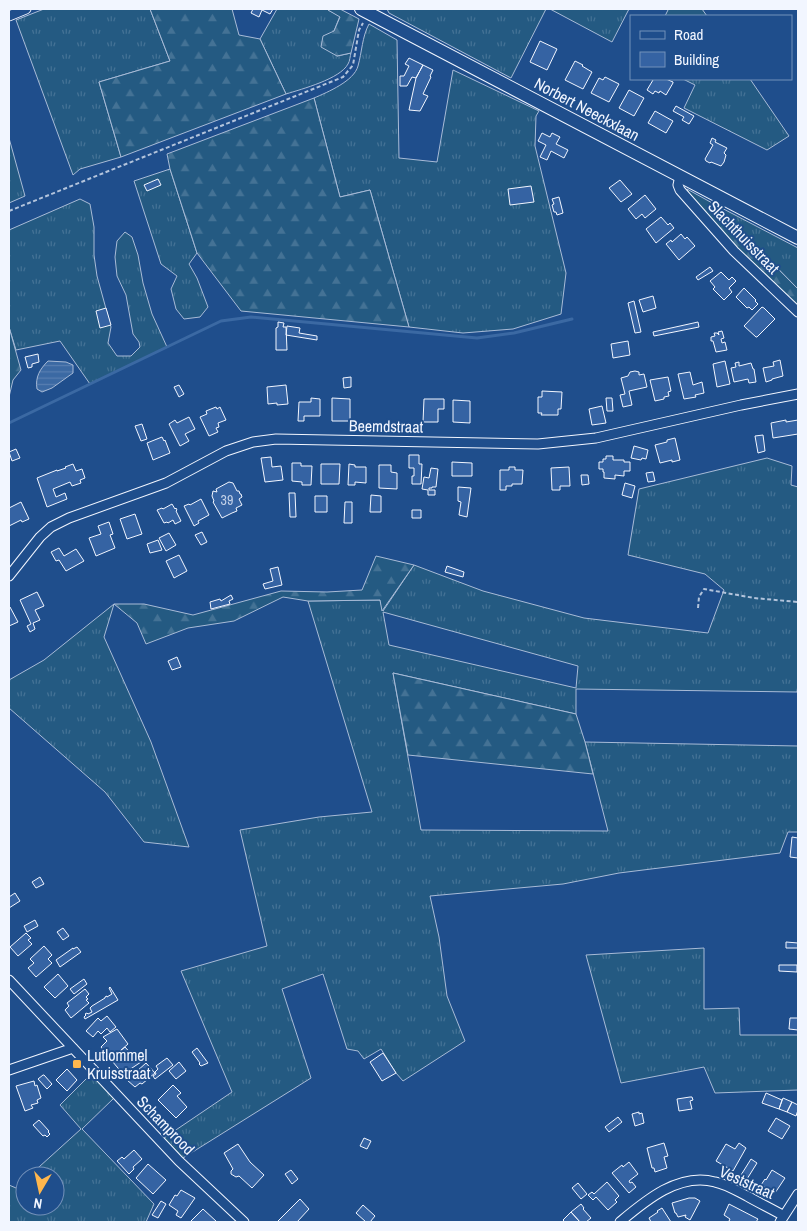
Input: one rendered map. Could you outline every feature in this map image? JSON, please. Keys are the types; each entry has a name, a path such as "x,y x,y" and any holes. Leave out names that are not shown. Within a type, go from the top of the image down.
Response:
{"main road":[{"name":"Norbert Neeckxlaan","path":"367,10 798,238"}],"street":[{"path":"9,16 26,9"},
{"name":"Slachthuisstraat","path":"680,176 678,185 686,197 734,251 798,312"},
{"name":"Beemdstraat","path":"9,576 51,526 166,483 226,451 253,442 276,439 538,444 596,438 798,394"},
{"name":"Schamprood","path":"9,980 179,1160 244,1222"},
{"path":"9,1070 73,1048"},
{"name":"Veststraat","path":"620,1222 641,1204 657,1194 679,1184 703,1180 730,1187 782,1219"},
{"path":"782,1219 798,1194"}],"path":[{"path":"9,211 343,77 353,66 359,30 367,10"},
{"path":"698,608 699,597 704,589 754,598 798,602"}],"green space":[{"path":"44,9 150,9 170,61 99,82 121,157 80,169 73,175 16,20"},
{"path":"150,9 232,9 239,35 260,39 286,94 121,157 99,82 170,61"},
{"path":"277,9 328,9 340,16 334,31 337,56 351,53 349,63 344,69 329,79 286,94 260,39"},
{"path":"328,9 340,9 359,19 351,53 337,56 321,47 323,36 334,31 340,17"},
{"path":"387,9 546,9 511,78 389,13"},
{"path":"550,9 629,9 612,42"},
{"path":"702,9 706,15 666,15 668,10"},
{"path":"369,24 397,40 399,158 437,162 453,70 539,111 536,116 535,146 566,273 561,314 513,329 463,333 409,327 370,190 340,197 314,98 340,85 356,71"},
{"path":"685,80 751,80 789,136 767,150 684,108 695,85"},
{"path":"314,98 340,197 370,190 409,327 241,311 197,253 167,154"},
{"path":"9,138 25,196 9,203"},
{"path":"170,169 197,253 189,264 197,278 208,307 200,317 184,319 176,309 171,289 177,276 161,264 134,181"},
{"path":"687,189 714,204 798,289 798,308 760,272 690,197"},
{"path":"80,199 90,204 94,227 94,255 97,276 111,327 108,343 117,356 131,356 140,347 133,334 126,295 117,276 115,257 117,241 125,232 132,237 152,314 167,347 90,384 60,341 16,350 9,327 9,230"},
{"path":"714,204 798,248 798,289"},
{"path":"9,327 21,370 13,380 9,397"},
{"path":"767,458 792,466 791,485 798,487 797,692 576,689 576,714 393,673 421,830 608,831 585,742 798,746 798,832 788,832 780,853 619,873 563,884 430,896 439,937 447,996 465,1041 403,1081 381,1049 364,1059 358,1051 347,1049 323,974 282,989 311,1078 183,1158 164,1138 232,1092 181,971 267,946 240,830 319,817 372,812 308,601 380,600 383,611 414,565 483,591 584,618 708,633 724,590 705,574 628,555 639,489","holes":["383,612 578,666 576,688 389,645"]},
{"path":"376,556 414,565 382,611 380,600 308,601 283,597 234,621 188,628 146,644 137,623 114,604 144,604 193,615 281,591 327,592 362,590"},
{"path":"114,604 104,637 151,742 189,847 144,842 105,792 9,708 9,680 44,660"},
{"path":"393,673 576,714 593,774 408,755"},
{"path":"704,948 704,1009 739,1008 740,1035 798,1035 798,1090 715,1093 704,1067 621,1083 586,955"},
{"path":"92,1073 114,1098 82,1129 154,1204 146,1222 9,1222 9,1185 15,1188 15,1216 65,1216 65,1166 40,1166 81,1129 60,1105"}],"shaded area":[{"path":"48,361 66,362 73,365 73,373 52,388 42,392 37,389 37,377"}],"building":[{"path":"253,9 273,9 270,14 262,10 259,17 251,13"},
{"path":"540,41 557,49 547,70 530,62"},
{"path":"409,58 423,65 416,78 412,77 407,86 400,86 400,76 404,76 409,66 405,64"},
{"path":"575,61 592,72 583,89 565,80"},
{"path":"423,65 433,70 423,94 428,96 420,111 409,110 416,78"},
{"path":"605,77 619,84 609,102 591,93 599,78 603,80"},
{"path":"653,80 668,80 673,82 666,95 660,91 659,93 655,91 653,94 647,90"},
{"path":"629,90 644,98 634,116 619,108"},
{"path":"676,106 694,116 689,124 682,120 684,117 673,111"},
{"path":"655,111 673,121 666,133 648,123"},
{"path":"542,133 550,137 552,133 560,137 556,144 568,150 564,158 551,151 547,160 540,157 546,145 538,141"},
{"path":"712,138 716,140 715,142 727,148 724,153 726,155 724,162 721,166 710,163 705,159 713,145 710,143"},
{"path":"158,179 161,185 147,191 144,185"},
{"path":"620,180 632,194 621,202 609,188"},
{"path":"531,186 534,202 510,205 508,189"},
{"path":"645,195 656,209 645,218 642,214 636,219 628,209"},
{"path":"559,197 563,213 557,215 554,212 552,199"},
{"path":"661,217 668,225 670,223 674,228 656,243 646,229"},
{"path":"681,234 685,239 687,237 695,246 679,260 666,244 671,240 672,242"},
{"path":"710,267 713,271 698,280 696,277"},
{"path":"721,272 729,280 732,277 736,281 729,288 732,292 724,300 713,289 715,287 710,281"},
{"path":"744,288 758,304 752,310 749,307 747,308 736,297"},
{"path":"653,296 656,308 643,312 639,300"},
{"path":"634,301 641,332 635,333 628,303"},
{"path":"762,307 775,319 756,337 744,326"},
{"path":"106,308 111,325 100,328 96,311"},
{"path":"278,322 284,323 283,327 286,327 287,350 276,350 276,328 278,327"},
{"path":"698,322 699,327 654,336 653,332"},
{"path":"287,326 300,328 299,333 317,336 317,340 286,335"},
{"path":"722,331 724,338 721,339 722,343 725,342 727,350 716,352 711,337 715,336 714,333 719,335 718,332"},
{"path":"628,341 630,355 613,358 611,344"},
{"path":"38,354 39,362 32,364 32,367 28,368 25,357"},
{"path":"780,360 783,376 766,382 763,368 774,366 773,362"},
{"path":"725,361 730,384 717,387 713,364"},
{"path":"739,362 739,366 751,363 756,382 749,383 748,379 734,382 731,368 736,367 735,363"},
{"path":"635,371 639,372 639,375 644,374 647,387 629,391 632,405 623,407 620,395 625,394 621,378"},
{"path":"690,372 693,385 702,382 704,393 695,395 696,397 684,399 678,374"},
{"path":"351,377 351,387 344,388 343,378"},
{"path":"668,377 671,391 668,392 669,396 655,401 650,380"},
{"path":"179,385 184,394 179,397 174,387"},
{"path":"286,385 288,404 268,404 267,387"},
{"path":"542,391 562,392 561,409 558,409 558,415 541,415 542,413 538,413 538,397 542,397"},
{"path":"311,398 320,399 320,416 304,416 304,421 298,421 299,402 311,402"},
{"path":"332,398 350,399 350,421 332,421"},
{"path":"606,398 612,398 613,411 607,411"},
{"path":"424,399 444,399 444,409 438,409 438,422 423,422"},
{"path":"453,400 470,401 470,423 453,422"},
{"path":"602,406 606,423 592,425 589,409"},
{"path":"216,407 217,409 220,407 226,420 218,423 219,427 216,428 218,432 209,436 200,417 207,414 206,411"},
{"path":"189,417 195,429 185,434 189,441 180,446 169,424 175,420 177,423"},
{"path":"786,420 786,422 798,420 798,434 773,438 771,423"},
{"path":"142,424 147,439 141,441 135,426"},
{"path":"763,435 765,451 758,453 755,436"},
{"path":"162,437 170,453 153,460 147,443"},
{"path":"675,438 680,460 660,463 655,445"},
{"path":"634,446 648,450 646,459 631,458"},
{"path":"16,449 20,458 12,461 9,452"},
{"path":"409,455 419,455 419,464 422,464 421,484 412,484 414,468 409,468"},
{"path":"606,456 613,456 613,460 630,462 630,471 624,471 624,476 615,475 615,479 604,478 603,469 599,469 599,462 603,462"},
{"path":"271,457 272,467 281,466 283,480 265,482 261,458"},
{"path":"452,462 472,463 472,476 452,476"},
{"path":"292,463 301,463 301,466 312,466 311,485 302,485 302,482 292,481"},
{"path":"73,464 76,471 82,469 85,478 80,480 81,483 72,486 70,482 53,489 56,497 65,493 67,499 47,507 37,478"},
{"path":"321,464 340,464 339,484 321,484"},
{"path":"349,464 355,465 355,467 366,467 366,483 355,482 355,485 348,485"},
{"path":"379,465 391,465 391,472 397,473 397,489 379,488"},
{"path":"509,467 515,467 515,470 523,470 522,484 512,484 512,486 506,486 506,490 500,490 500,470 509,470"},
{"path":"569,467 570,486 560,486 560,490 552,490 551,468"},
{"path":"431,468 438,469 436,487 429,488 429,490 435,490 435,495 428,495 428,490 422,489 424,477 429,478"},
{"path":"653,472 655,481 648,482 646,473"},
{"path":"581,475 588,475 589,484 582,485"},
{"path":"229,482 233,483 241,494 242,497 239,499 242,505 236,508 237,511 222,518 213,502 212,496 213,491 217,492 216,489"},
{"path":"625,483 635,486 632,498 622,495"},
{"path":"458,487 471,488 467,517 459,515 461,502 458,501"},
{"path":"289,493 295,493 296,517 290,517"},
{"path":"371,495 381,496 381,512 370,512"},
{"path":"315,496 327,496 327,512 315,512"},
{"path":"201,499 209,515 198,521 199,523 194,526 184,506"},
{"path":"21,502 29,519 22,522 21,520 9,526 9,508"},
{"path":"345,502 352,502 352,523 344,523"},
{"path":"172,504 176,508 181,521 175,524 173,520 164,523 157,510"},
{"path":"412,510 421,510 421,518 412,518"},
{"path":"135,514 142,534 127,539 120,519"},
{"path":"109,522 113,534 110,535 115,548 96,556 89,538 101,534 98,526"},
{"path":"202,532 207,542 201,545 195,535"},
{"path":"169,533 176,545 166,551 159,538"},
{"path":"158,540 162,550 150,553 147,544"},
{"path":"59,548 64,556 76,549 84,561 66,571 59,560 56,561 51,552"},
{"path":"179,555 187,571 174,578 166,561"},
{"path":"447,566 464,572 463,577 445,572"},
{"path":"278,567 282,585 265,589 263,584 273,581 270,569"},
{"path":"37,592 44,606 35,610 40,620 33,623 35,629 30,632 27,626 31,624 20,600"},
{"path":"231,595 233,599 229,601 230,604 211,609 210,602 220,599 221,601"},
{"path":"9,608 18,622 9,626"},
{"path":"177,657 181,667 172,670 168,661"},
{"path":"792,837 798,838 798,858 790,857"},
{"path":"40,877 44,884 36,888 32,882"},
{"path":"15,893 20,901 9,908 9,897"},
{"path":"35,920 38,926 27,932 24,926"},
{"path":"63,928 69,936 63,940 57,932"},
{"path":"26,933 31,938 28,940 32,944 18,956 10,947"},
{"path":"786,942 798,943 798,948 786,948"},
{"path":"44,946 52,955 48,959 52,963 36,977 28,968 34,963 30,959"},
{"path":"77,947 81,952 60,967 56,960"},
{"path":"779,965 797,965 797,972 779,971"},
{"path":"58,974 68,986 55,998 44,987"},
{"path":"84,979 87,984 74,994 70,989"},
{"path":"110,987 118,1000 85,1019 85,1014 92,1012 90,1008 92,1006 112,994"},
{"path":"85,989 89,994 86,1000 89,1003 71,1018 65,1010 69,1006 67,1003"},
{"path":"107,1016 116,1027 110,1032 107,1028 101,1034 98,1031 93,1037 86,1031 98,1018 101,1021"},
{"path":"790,1018 798,1018 798,1030 789,1029"},
{"path":"117,1029 128,1044 113,1057 111,1054 108,1056 101,1047 107,1041 103,1037"},
{"path":"125,1047 134,1057 139,1053 144,1060 123,1074 112,1061 115,1059 113,1057"},
{"path":"197,1048 208,1063 201,1066 199,1064 192,1052"},
{"path":"383,1053 396,1073 382,1081 370,1062"},
{"path":"167,1058 173,1065 155,1079 153,1076 158,1069 156,1066"},
{"path":"179,1062 186,1071 176,1079 169,1071"},
{"path":"146,1063 155,1073 142,1084 140,1083 135,1087 127,1080"},
{"path":"67,1069 77,1080 67,1091 56,1080"},
{"path":"43,1075 52,1084 47,1089 38,1079"},
{"path":"34,1081 41,1098 37,1100 38,1103 31,1105 33,1108 25,1111 16,1086"},
{"path":"173,1085 181,1093 177,1096 187,1107 176,1118 158,1100"},
{"path":"766,1093 782,1100 779,1109 762,1103"},
{"path":"692,1097 693,1100 690,1101 692,1109 679,1111 677,1099"},
{"path":"783,1098 792,1102 787,1112 779,1109"},
{"path":"792,1102 798,1105 796,1116 787,1112"},
{"path":"639,1112 639,1114 642,1113 644,1123 635,1126 632,1114"},
{"path":"618,1117 622,1122 609,1132 605,1127"},
{"path":"776,1118 790,1126 782,1139 768,1131"},
{"path":"39,1120 49,1131 50,1134 47,1137 43,1136 33,1125"},
{"path":"364,1138 371,1141 367,1149 360,1146"},
{"path":"664,1143 668,1156 664,1157 667,1168 655,1172 654,1168 652,1168 647,1148"},
{"path":"739,1143 746,1148 733,1171 716,1161 726,1144 735,1149"},
{"path":"238,1144 250,1162 264,1175 252,1188 239,1176 236,1177 231,1174 233,1169 224,1153"},
{"path":"134,1150 142,1159 133,1167 134,1169 129,1174 117,1161 122,1157 124,1159"},
{"path":"751,1159 757,1163 747,1179 741,1175"},
{"path":"629,1162 638,1174 629,1181 636,1187 629,1193 612,1173"},
{"path":"148,1164 166,1180 153,1194 136,1178"},
{"path":"291,1170 298,1179 292,1184 285,1174"},
{"path":"772,1170 785,1178 775,1193 761,1185"},
{"path":"607,1182 619,1196 615,1200 617,1202 608,1210 596,1197 593,1200 588,1195 592,1192 594,1194"},
{"path":"578,1183 587,1194 581,1199 572,1188"},
{"path":"181,1190 195,1198 181,1218 176,1215 178,1211 169,1205 175,1195 177,1196"},
{"path":"695,1198 700,1201 690,1220 685,1217 686,1215 678,1217 672,1203"},
{"path":"300,1199 309,1209 297,1222 279,1222 278,1221"},
{"path":"161,1201 166,1204 158,1218 152,1215"},
{"path":"581,1204 591,1218 586,1222 580,1222 571,1212"},
{"path":"729,1204 758,1219 756,1222 729,1221 730,1219 724,1215"},
{"path":"363,1205 375,1216 370,1222 366,1222 356,1213"},
{"path":"662,1208 671,1222 651,1222 649,1218"},
{"path":"203,1209 217,1222 190,1222"},
{"path":"571,1212 580,1222 565,1222 563,1220"}],"waterway":[{"path":"9,423 221,321 251,317 477,338 514,333 572,319"}],"place":[{"name":"Lutlommel Kruisstraat","path":"77,1064"}]}
